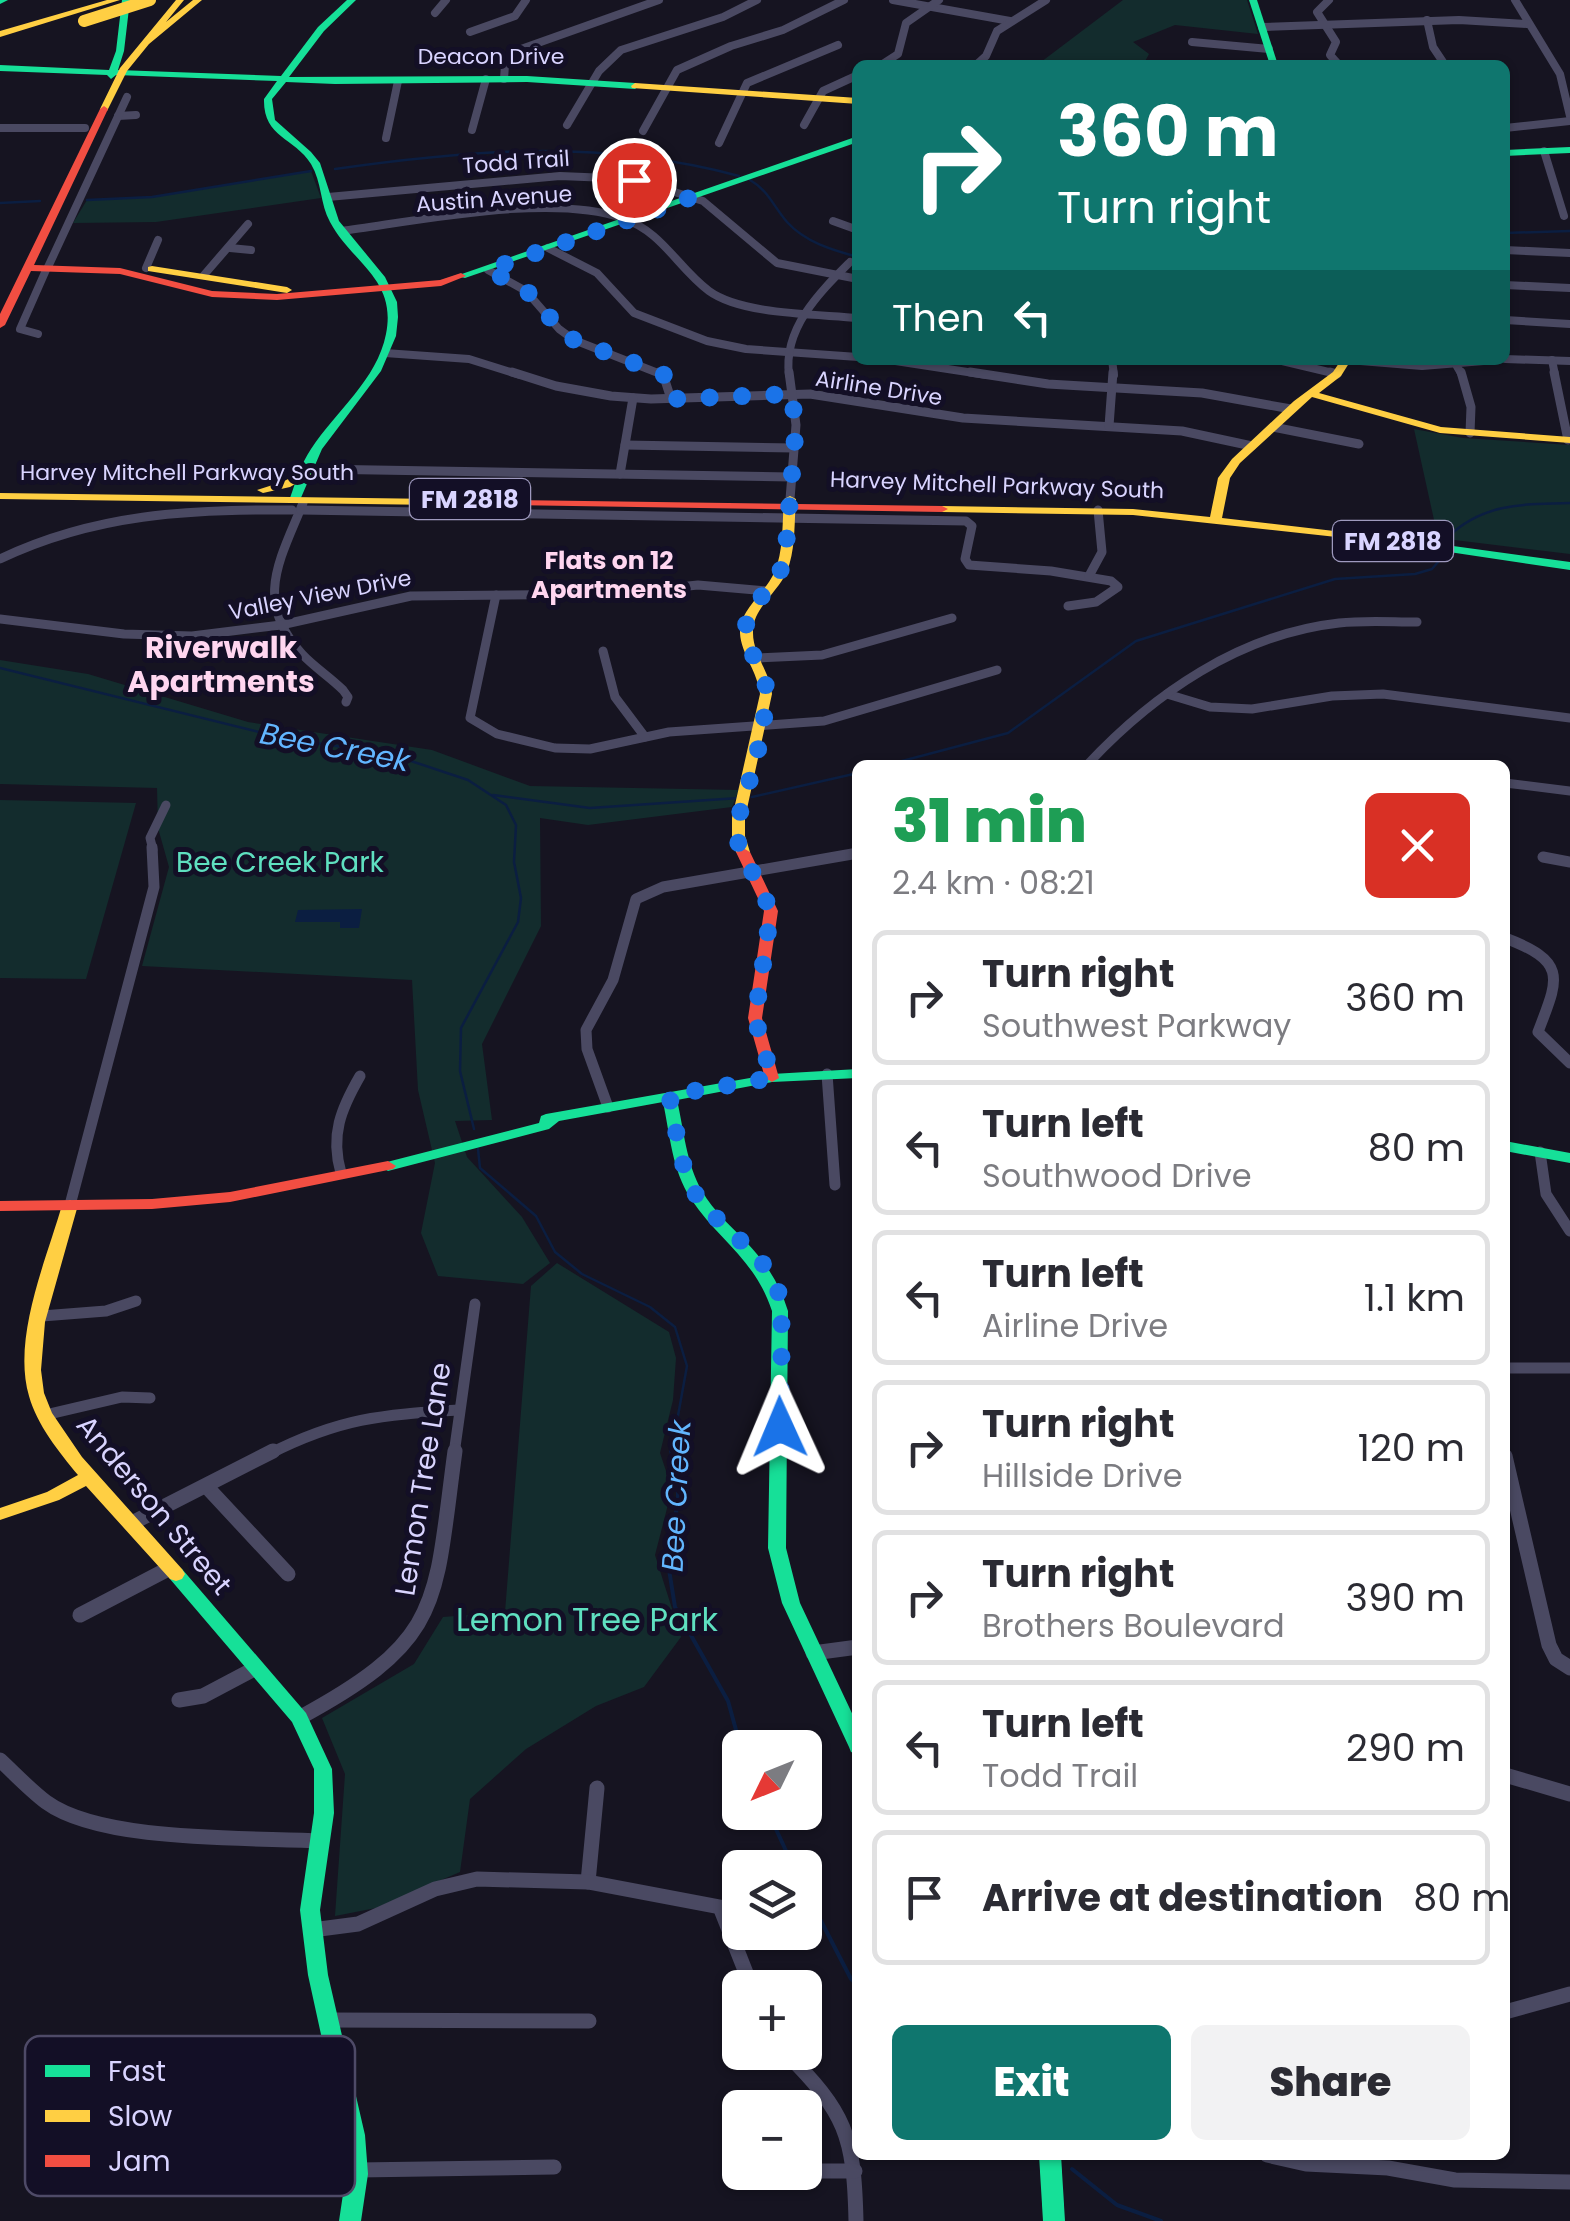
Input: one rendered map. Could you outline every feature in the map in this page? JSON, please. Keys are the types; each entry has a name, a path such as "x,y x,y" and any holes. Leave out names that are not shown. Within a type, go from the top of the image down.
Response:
{"main road":[{"path":"0,325 34,268 108,107 119,70 126,0"},
{"path":"0,37 99,9 150,0"},
{"path":"148,41 180,0"},
{"path":"119,70 198,0"},
{"path":"302,494 323,441 372,379 385,352 393,313 388,289 376,267 341,231 320,170 309,155 268,120 268,99 330,18 352,0"},
{"path":"1253,0 1272,57"},
{"name":"Deacon Drive","path":"0,68 398,82 495,79 852,100"},
{"path":"82,161 85,128 108,107"},
{"path":"0,302 34,268 146,268 212,294 253,290 326,295 440,283 488,270 852,141"},
{"path":"1510,153 1570,150"},
{"path":"34,268 204,275 253,290"},
{"path":"1216,515 1224,478 1252,446 1343,365"},
{"path":"1312,394 1407,423 1470,434 1569,440"},
{"name":"Harvey Mitchell Parkway South","path":"1,494 302,494 328,488 1216,515"},
{"name":"Harvey Mitchell Parkway South","path":"1,494 1113,505 1216,515 1570,563"},
{"path":"772,1078 755,1018 771,911 736,838 763,724 766,690 757,658 747,642 747,622 785,559 789,500"},
{"path":"0,1206 188,1202 341,1173 387,1157 539,1118 552,1119 772,1078 852,1073"},
{"path":"669,1095 689,1180 698,1197 768,1271 776,1286 780,1310 777,1548 791,1603 852,1734"},
{"path":"1510,1147 1570,1158"},
{"name":"Anderson Street","path":"70,1205 42,1316 34,1376 36,1395 45,1415 91,1476 313,1739 327,1787 312,1889 312,1930 333,2036"},
{"path":"0,1514 53,1496 91,1476"},
{"name":"Anderson Street","path":"355,2154 355,2189"},
{"path":"1050,2160 1054,2221"},
{"name":"Anderson Street","path":"350,2221 354,2196"}],"street":[{"path":"435,13 446,0"},
{"path":"470,32 514,16 526,0"},
{"path":"472,130 495,79 521,48 659,0"},
{"path":"566,124 592,83 621,50 722,17 757,0"},
{"path":"643,130 682,66 783,30 844,0"},
{"path":"893,0 1010,21"},
{"path":"889,60 898,54 904,26 939,0"},
{"path":"982,60 992,38 1010,21 1046,0"},
{"path":"1329,0 1317,12 1336,42 1330,55 1334,60"},
{"path":"1510,127 1569,120 1560,74 1515,0"},
{"path":"1262,27 1427,20 1527,24"},
{"path":"1427,20 1433,47 1442,60"},
{"path":"1192,42 1272,57"},
{"path":"719,143 741,92 754,79 838,45"},
{"path":"804,124 828,88 852,77"},
{"path":"386,138 386,121 396,100 398,82"},
{"path":"108,107 127,97"},
{"path":"108,107 136,115"},
{"path":"0,128 85,128"},
{"path":"1544,152 1564,216"},
{"path":"38,334 20,330 34,268 82,161"},
{"name":"Todd Trail","path":"328,197 593,175 644,182 715,208 770,260 852,278"},
{"name":"Austin Avenue","path":"341,231 489,213 591,210 628,219 650,230 710,292 750,305 852,317"},
{"path":"833,221 852,228"},
{"path":"204,275 248,224"},
{"path":"146,268 158,240"},
{"path":"230,248 251,250"},
{"path":"548,248 597,273 627,308 643,318 724,346 852,357"},
{"path":"1510,250 1570,253"},
{"path":"789,500 796,425 788,364 809,301 850,262"},
{"path":"488,270 526,290 574,340 663,374 668,379 671,399"},
{"path":"1510,285 1570,288"},
{"path":"1510,320 1570,324"},
{"name":"Airline Drive","path":"385,352 469,359 569,389 633,398 822,395 963,418 1200,433 1252,446"},
{"path":"1510,359 1570,361"},
{"path":"1552,360 1569,440"},
{"path":"922,365 1048,384 1202,393 1290,410"},
{"path":"1109,426 1112,365"},
{"path":"1366,365 1410,365"},
{"path":"1457,365 1464,374 1470,434"},
{"path":"620,474 633,398"},
{"path":"1273,427 1359,444"},
{"path":"625,445 794,448"},
{"path":"0,559 72,530 140,514 205,509 302,494 620,474 970,522 965,559 969,565 1088,576 1111,581 1117,590 1085,606 1068,606"},
{"path":"302,494 272,586 281,625 302,654 339,684 348,697 346,702"},
{"path":"1088,576 1102,552 1098,510"},
{"name":"Valley View Drive","path":"0,619 161,636 281,625 391,598 611,594 698,585 768,590"},
{"path":"496,595 478,687 468,712 474,722 496,734 572,750 608,747 645,737 824,721 998,670"},
{"path":"757,658 822,655 952,618"},
{"path":"1094,760 1193,674 1232,655 1325,624 1371,627 1416,622"},
{"path":"603,651 615,696 645,737"},
{"path":"1167,694 1210,707 1252,710 1332,696 1382,694 1464,708 1570,718"},
{"path":"1510,784 1570,791"},
{"name":"Anderson Street","path":"70,1205 154,887 155,858 150,838 166,804"},
{"path":"608,1107 586,1036 613,980 632,904 663,887 852,854"},
{"path":"1543,857 1570,862"},
{"path":"1510,940 1531,948 1552,969 1555,991 1538,1032 1570,1063"},
{"path":"826,1074 834,1185"},
{"path":"341,1173 332,1147 333,1134 360,1076"},
{"path":"1540,1152 1538,1178 1570,1231"},
{"path":"42,1316 106,1312 136,1301"},
{"name":"Lemon Tree Lane","path":"298,1718 366,1682 390,1664 428,1612 436,1588 475,1304"},
{"path":"1510,1368 1570,1368"},
{"path":"45,1415 122,1396 150,1398"},
{"path":"132,1523 293,1440 333,1424 392,1412 459,1410"},
{"path":"1510,1477 1549,1645 1556,1659 1570,1668"},
{"path":"206,1486 288,1574"},
{"path":"80,1615 170,1568"},
{"path":"813,1652 852,1648"},
{"path":"179,1700 203,1696 256,1668"},
{"path":"0,1760 47,1803 78,1820 133,1830 321,1841"},
{"path":"1510,1776 1570,1794"},
{"path":"588,1882 597,1788"},
{"path":"312,1930 358,1924 435,1888 460,1882 588,1882 720,1907 745,1970"},
{"path":"1510,2011 1570,1994"},
{"path":"330,2020 590,2021"},
{"path":"803,2070 844,2119 852,2157"},
{"path":"853,2160 856,2221"},
{"path":"1289,2160 1388,2168 1455,2180 1570,2182"},
{"path":"358,2170 554,2167"},
{"path":"822,2171 855,2171"}],"green space":[{"path":"1123,0 1247,0 1258,34 1175,25 1133,42 1149,54 1146,60 1044,60"},
{"path":"311,171 321,198 156,222 73,223 87,200 152,197"},
{"path":"1414,429 1463,438 1570,445 1570,554 1438,538"},
{"name":"Bee Creek Park","path":"0,660 88,674 248,722 432,750 530,786 739,790 732,807 588,825 540,818 541,926 482,1044 492,1120 455,1121 467,1157 522,1217 550,1263 523,1284 438,1276 421,1233 435,1163 418,1090 412,980 142,966 169,867 158,828 157,788 0,784"},
{"path":"0,800 136,803 86,979 0,978"},
{"name":"Lemon Tree Park","path":"557,1263 669,1332 676,1358 673,1400 660,1453 672,1489 655,1555 681,1637 644,1687 596,1706 526,1749 470,1799 460,1872 376,1908 335,1916 345,1774 322,1718 414,1664 443,1617 505,1612 531,1286"}],"water":[{"path":"362,909 359,928 340,928 340,922 295,922 298,910"}],"waterway":[{"path":"335,169 438,156 537,151 637,156 739,176"},
{"path":"87,200 152,197 311,171"},
{"path":"750,180 802,235 852,255"},
{"path":"0,203 40,201"},
{"path":"1510,233 1570,231"},
{"path":"1448,537 1475,517 1490,512 1520,505 1570,503"},
{"path":"906,760 1008,733 1136,641 1335,579 1415,574 1432,569 1444,555"},
{"name":"Bee Creek","path":"0,668 283,738 390,754 468,780 506,805 516,825 514,862 521,898 518,922 461,1028 460,1071 474,1129"},
{"path":"752,797 852,774"},
{"path":"493,795 590,808 739,798"},
{"name":"Bee Creek","path":"478,1149 480,1168 536,1216 555,1252 582,1274 650,1307 675,1327 687,1366 671,1452"},
{"name":"Bee Creek","path":"671,1452 678,1473 678,1502 667,1557 675,1607 728,1701 736,1730"},
{"name":"Bee Creek","path":"776,1830 786,1850"},
{"name":"Bee Creek","path":"822,1923 852,1980"},
{"name":"Bee Creek","path":"1072,2169 1117,2205 1161,2221"}],"traffic: fast":[{"path":"0,2 4,0"},
{"path":"111,76 120,51 126,0"},
{"path":"296,498 317,448 376,371 391,336 393,317 387,289 334,221 315,163 276,128 268,111 268,99 321,29 352,0"},
{"path":"1253,0 1272,60"},
{"path":"0,68 335,81 527,79 635,86"},
{"path":"461,276 852,141"},
{"path":"1510,153 1570,150"},
{"path":"1373,538 1570,566"},
{"path":"546,1119 772,1078 852,1073"},
{"path":"669,1095 682,1162 692,1188 757,1264 780,1311 777,1548 791,1603 852,1734"},
{"path":"388,1166 544,1126 553,1119"},
{"path":"1510,1147 1570,1158"},
{"path":"176,1574 299,1718 323,1769 324,1813 310,1910 318,1975 332,2036"},
{"path":"355,2148 355,2187"},
{"path":"1050,2160 1054,2221"},
{"path":"350,2221 354,2196"}],"traffic: slow":[{"path":"0,34 116,0"},
{"path":"84,21 150,0"},
{"path":"104,109 123,70 180,0"},
{"path":"149,41 198,0"},
{"path":"635,86 852,101"},
{"path":"152,269 287,290"},
{"path":"1216,518 1224,478 1236,461 1343,365"},
{"path":"1312,394 1440,430 1570,440"},
{"path":"263,490 286,485 305,474"},
{"path":"0,496 513,503"},
{"path":"743,852 739,818 766,694 746,630 751,614 782,569 790,499"},
{"path":"942,509 1133,512 1373,538"},
{"path":"70,1205 37,1322 33,1370 36,1393 43,1413 75,1461 176,1574"},
{"path":"0,1514 53,1496 91,1476"}],"traffic: jam":[{"path":"0,325 104,109"},
{"path":"27,268 120,271 212,294 277,297 441,283 461,276"},
{"path":"513,503 942,509"},
{"path":"743,852 771,911 755,1018 772,1078"},
{"path":"0,1206 152,1204 230,1197 388,1166"}],"district":[{"name":"Flats on 12 Apartments","path":"609,574"},
{"name":"Riverwalk Apartments","path":"221,664"}],"route":[{"path":"634,180 692,197 488,270 526,290 574,340 663,374 668,379 671,399 791,394 796,425 785,559 778,578 750,613 745,633 764,673 766,690 763,724 736,827 736,838 750,872 771,911 755,1018 772,1078 669,1095 689,1180 698,1197 768,1271 776,1286 780,1310 780,1427"}]}
